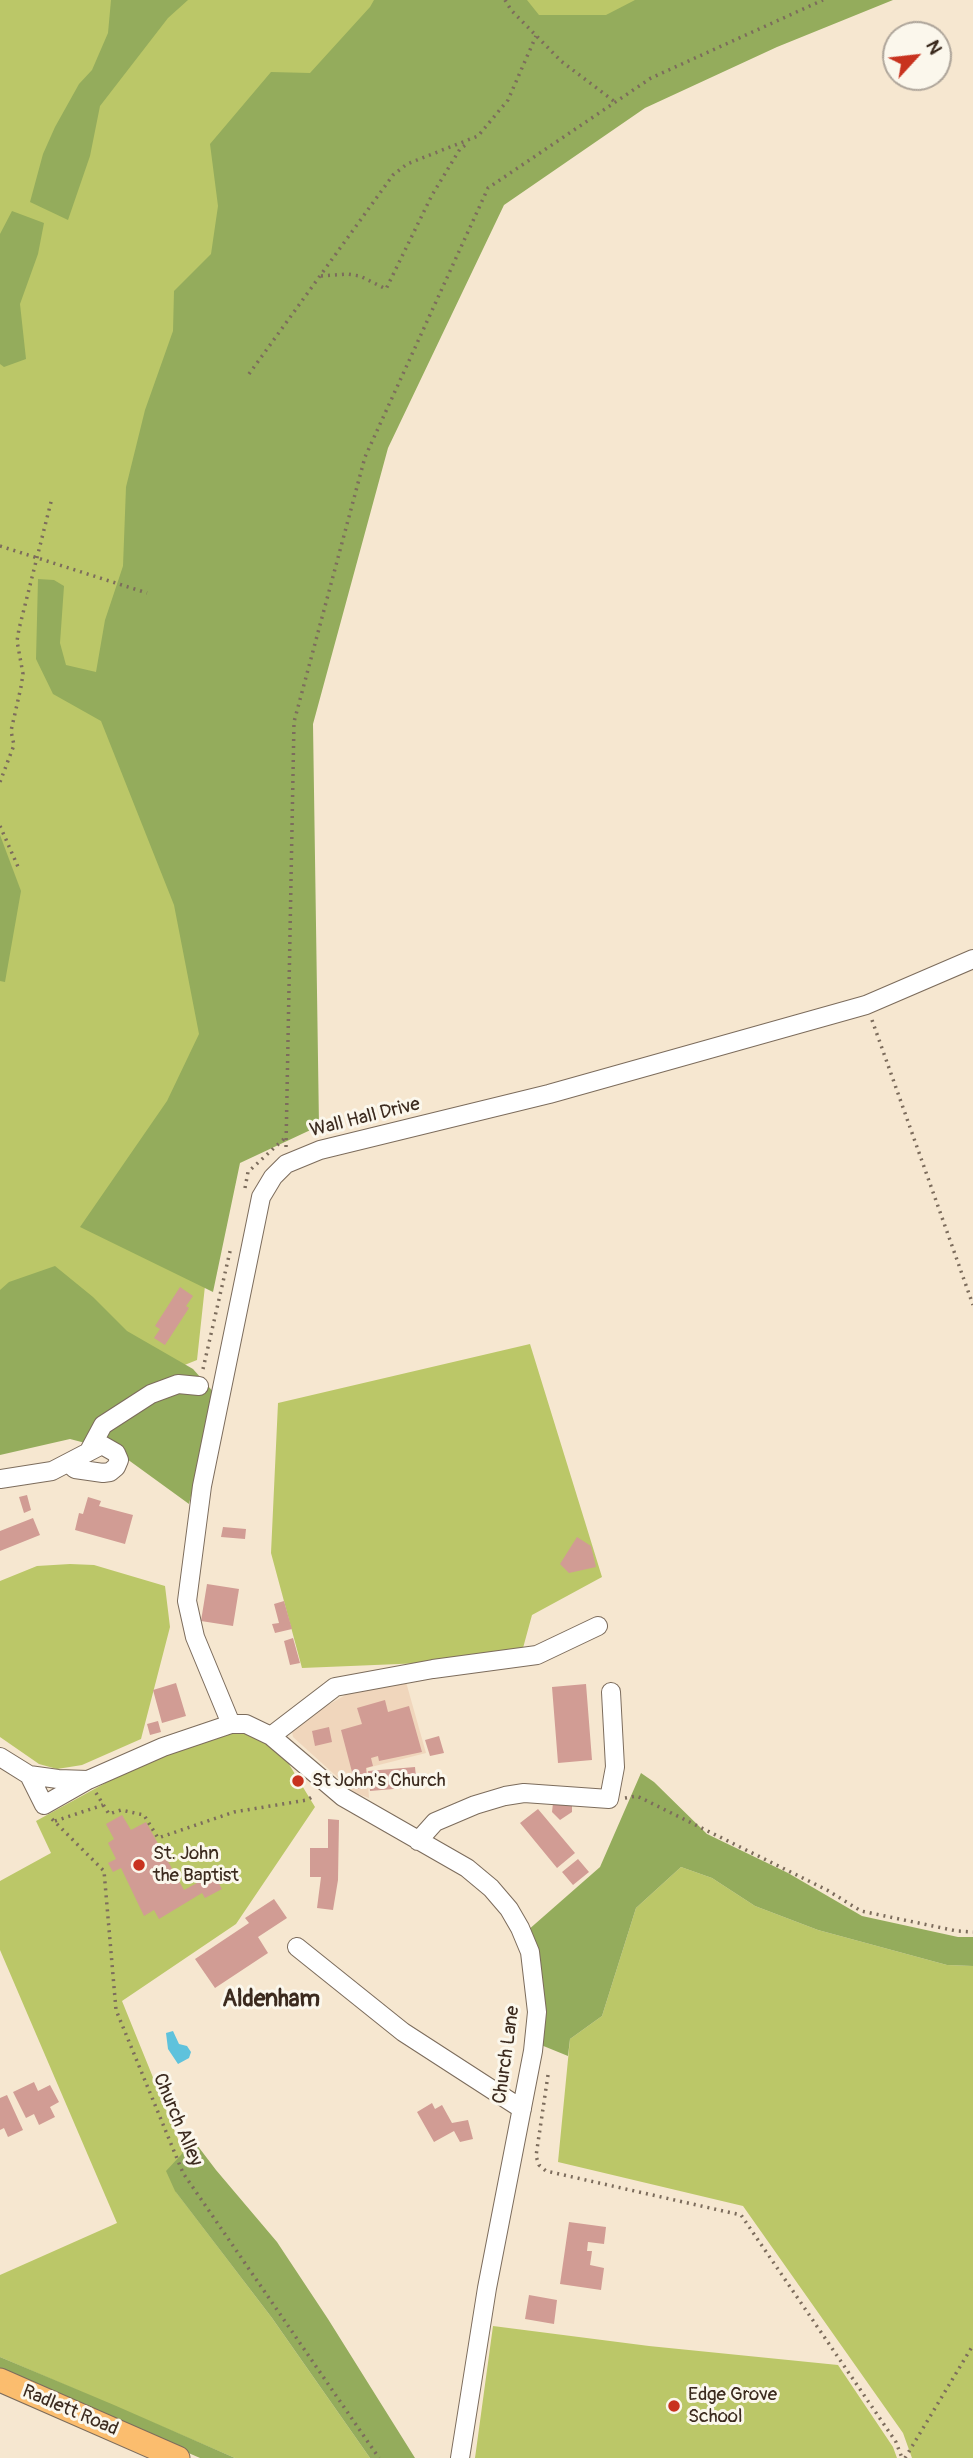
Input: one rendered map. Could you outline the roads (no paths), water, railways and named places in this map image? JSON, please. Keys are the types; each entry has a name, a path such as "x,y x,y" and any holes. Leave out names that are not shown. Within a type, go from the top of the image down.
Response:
{"main road":[{"name":"Radlett Road","path":"0,2380 178,2458"}],"street":[{"name":"Wall Hall Drive","path":"231,1724 195,1637 187,1601 202,1486 261,1197 273,1177 286,1164 320,1150 549,1094 866,1005 973,959"},
{"path":"89,1451 103,1425 151,1394 178,1384 199,1386"},
{"path":"0,1479 52,1471 102,1445 116,1452 119,1460 117,1467 103,1473 75,1469 68,1463"},
{"path":"271,1736 335,1687 433,1669 537,1655 598,1626"},
{"path":"418,1841 435,1822 505,1796 524,1793 609,1799 615,1767 611,1692"},
{"name":"Church Lane","path":"231,1724 246,1724 271,1736 329,1787 467,1868 491,1888 509,1909 530,1952 537,2012 533,2051 487,2288 460,2458"},
{"path":"29,1775 44,1805 88,1780 163,1747 231,1724"},
{"path":"0,1757 29,1775 88,1780"},
{"path":"297,1947 403,2032 522,2109"}],"water":[{"path":"173,2031 179,2044 187,2046 191,2052 189,2058 178,2064 168,2049 166,2033"}],"place":[{"name":"St John's Church","path":"298,1781"},
{"name":"St. John the Baptist","path":"139,1865"},
{"name":"Edge Grove School","path":"674,2406"}],"district":[{"name":"Aldenham","path":"271,2000"}]}
